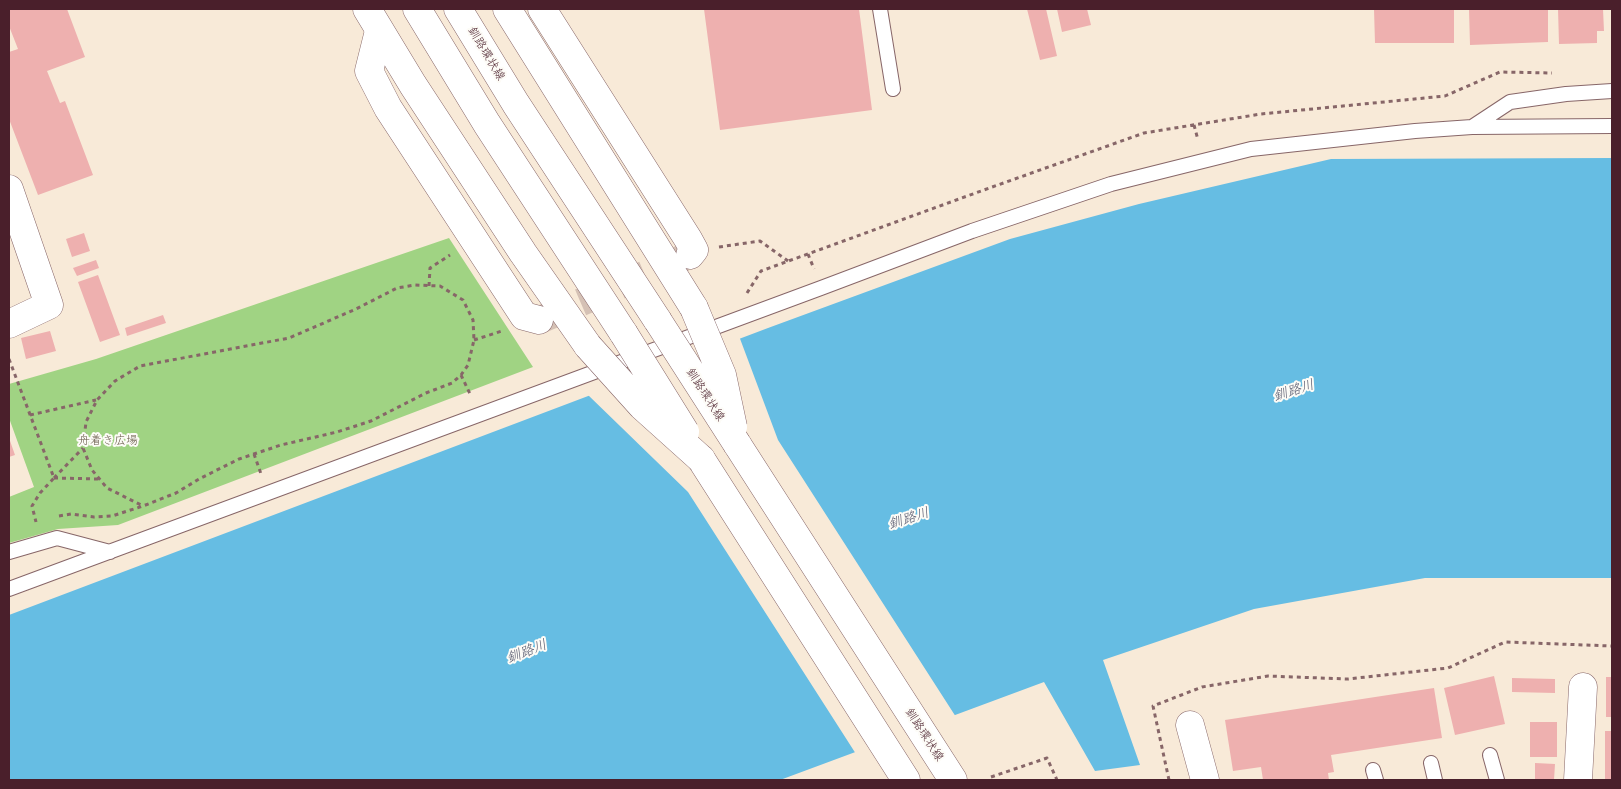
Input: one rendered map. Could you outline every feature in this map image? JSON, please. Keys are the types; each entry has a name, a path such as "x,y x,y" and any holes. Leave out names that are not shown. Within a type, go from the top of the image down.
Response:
{"street":[{"path":"417,9 487,124 624,334 701,459 906,780"},
{"name":"釧路環状線","path":"458,9 516,104 953,780"},
{"path":"507,9 694,308 722,375 737,444"},
{"path":"542,9 692,252"},
{"path":"373,20 523,253 588,346 642,406 701,459"},
{"path":"373,20 368,71 388,108 524,316 539,320"},
{"path":"9,189 49,305 9,324"},
{"path":"1578,780 1583,687"},
{"path":"1190,725 1205,780"}],"lane":[{"path":"880,9 893,89"},
{"path":"1472,127 1510,102 1566,94 1612,91"},
{"path":"9,589 972,231 1111,184 1251,149 1415,131 1472,127 1612,126"},
{"path":"9,552 57,538 110,552"},
{"path":"1490,755 1497,780"},
{"path":"1431,763 1435,780"}],"path":[{"path":"1194,125 1199,147"},
{"path":"692,252 760,242 788,261"},
{"path":"429,286 430,268 455,252"},
{"path":"808,254 816,274"},
{"path":"53,517 71,514 94,517 112,516 143,506 176,493 239,459 281,445 337,432 371,421 426,393 452,383 468,365 474,340 473,320 463,300 440,286 415,285 397,288 356,309 289,338 140,366 115,382 96,400 86,422 83,448 92,470 107,488 143,506"},
{"path":"474,340 503,330"},
{"path":"9,359 54,478"},
{"path":"461,375 472,400"},
{"path":"30,416 96,400"},
{"path":"36,522 32,506 40,493 83,448"},
{"path":"254,454 262,476"},
{"path":"54,478 99,479"},
{"path":"27,526 44,519"},
{"path":"1169,780 1152,706 1202,687 1268,676 1348,679 1448,668 1505,642 1612,646"},
{"path":"990,777 1047,758 1057,780"}],"green space":[{"name":"舟着き広場","path":"449,238 533,367 118,525 58,529 9,543 9,497 34,487 9,418 9,384 96,359"}],"water":[{"name":"釧路川","path":"1612,158 1612,578 1425,578 1254,609 1103,660 1140,765 1095,771 1044,682 780,780 9,780 9,615 768,328 1010,239 1139,204 1331,159"}],"pier":[{"path":"739,336 778,440 956,717 856,754 688,492 587,394"}],"building":[{"path":"9,9 67,9 85,57 47,71 60,103 65,101 93,175 38,195 9,119 9,52 18,49 9,26"},
{"path":"704,9 859,9 872,110 720,130"},
{"path":"1027,9 1046,9 1057,56 1040,60"},
{"path":"1057,9 1087,9 1091,25 1062,32"},
{"path":"1374,9 1454,9 1454,43 1375,43"},
{"path":"1469,9 1548,9 1548,42 1470,45"},
{"path":"1558,9 1603,9 1604,31 1597,31 1597,43 1559,44"},
{"path":"84,233 90,251 72,257 66,239"},
{"path":"96,260 99,268 77,276 73,268"},
{"path":"98,275 120,335 100,342 78,282"},
{"path":"163,315 166,323 127,336 125,328"},
{"path":"50,331 56,351 26,359 21,338"},
{"path":"9,438 15,455 9,457"},
{"path":"1494,676 1505,724 1455,735 1444,688"},
{"path":"1606,677 1612,677 1612,717 1606,717"},
{"path":"1512,678 1555,679 1555,693 1512,692"},
{"path":"1434,688 1442,738 1331,755 1334,772 1328,773 1329,780 1263,780 1261,767 1233,771 1225,720"},
{"path":"1530,722 1557,722 1557,757 1530,757"},
{"path":"1605,731 1612,731 1612,780 1605,780"},
{"path":"1535,763 1555,764 1554,780 1535,780"}],"tunnel":[{"path":"542,319 688,256"}]}
